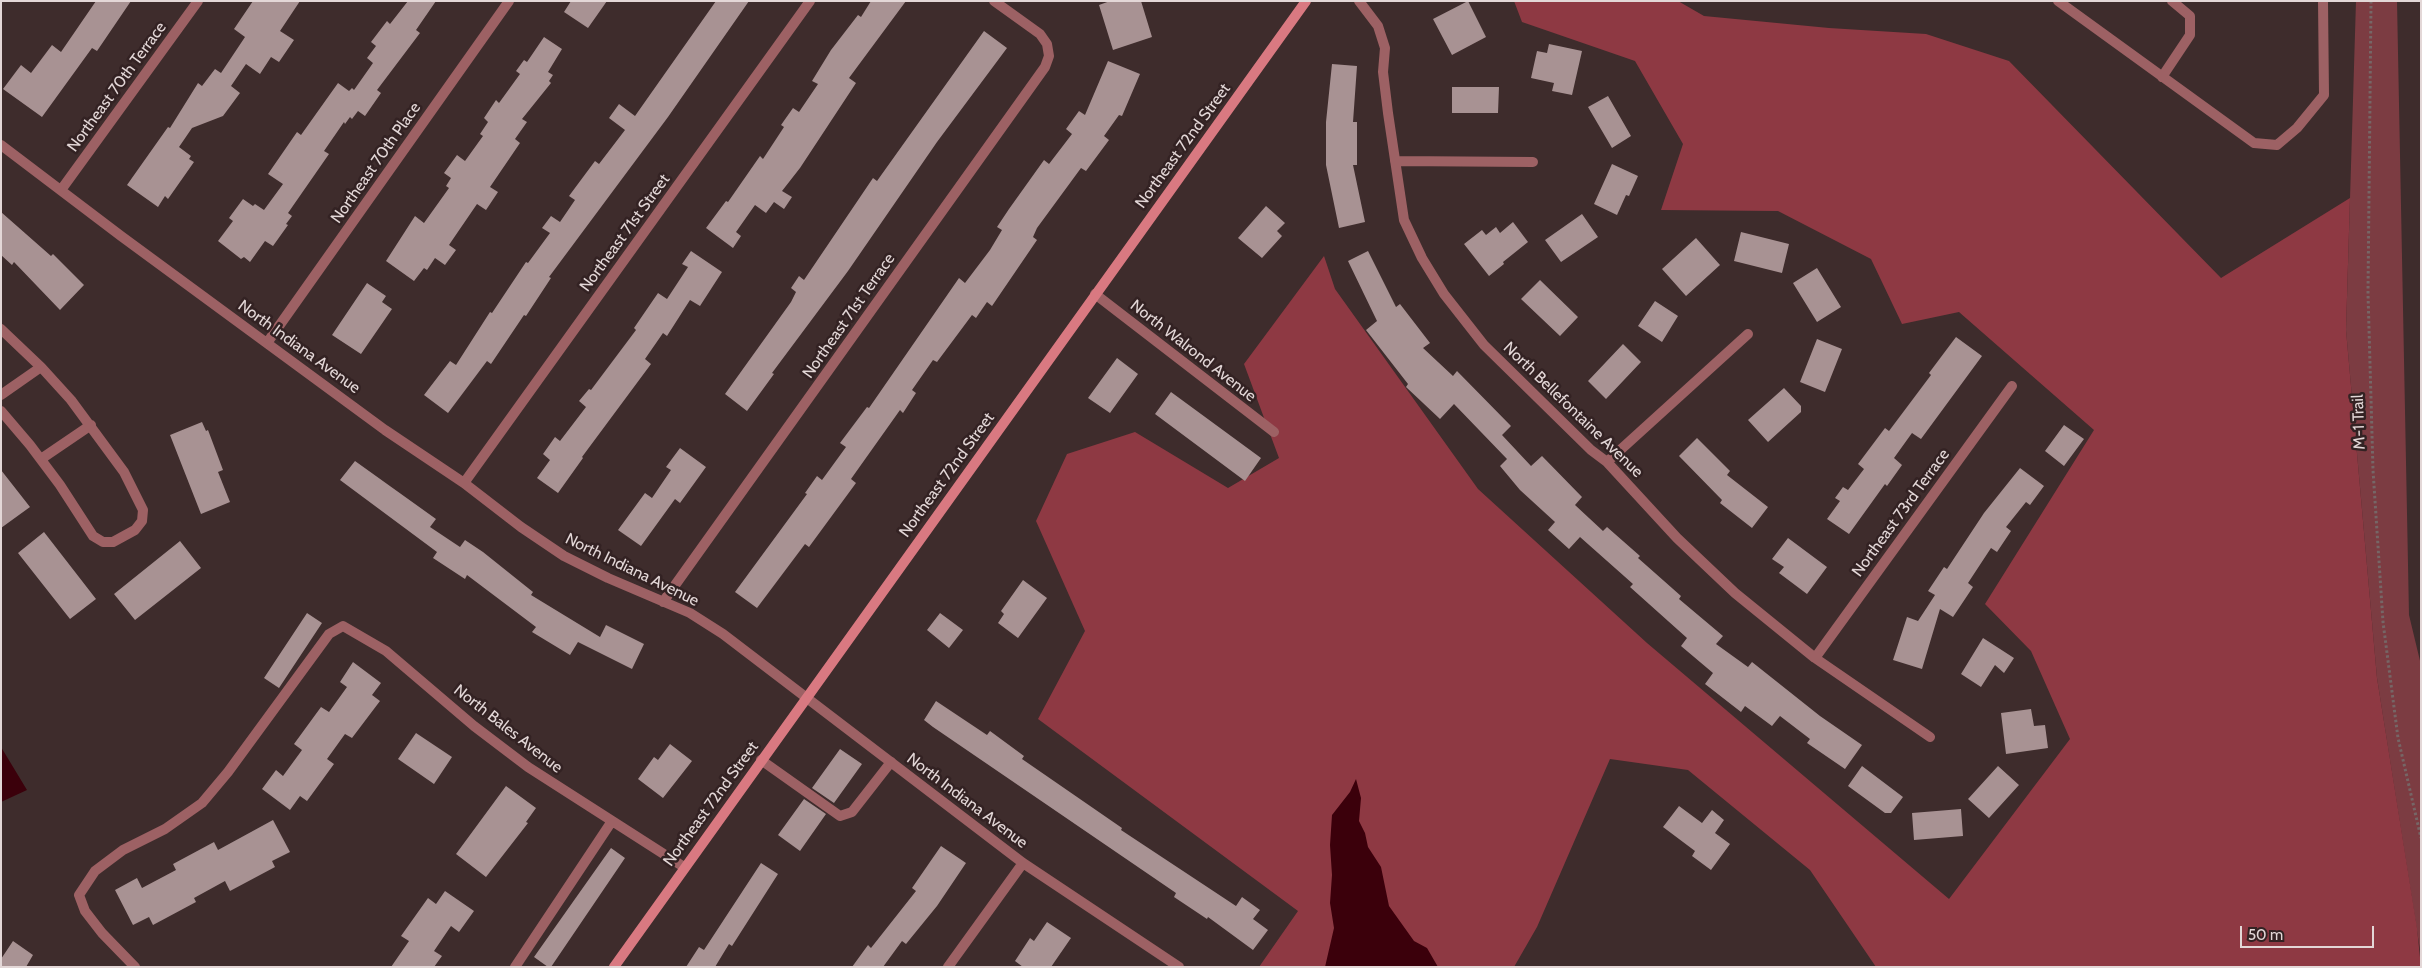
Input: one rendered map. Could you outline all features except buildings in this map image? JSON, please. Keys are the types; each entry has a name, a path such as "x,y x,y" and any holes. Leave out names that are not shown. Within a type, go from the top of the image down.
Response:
{"main road":[{"name":"Northeast 72nd Street","path":"614,967 1306,1"}],"street":[{"name":"Northeast 70th Terrace","path":"61,190 198,1"},
{"name":"Northeast 70th Place","path":"267,343 509,1"},
{"name":"Northeast 71st Street","path":"464,483 810,1"},
{"name":"Northeast 71st Terrace","path":"663,602 1044,67 1049,56 1047,44 1040,34 994,1"},
{"name":"North Bellefontaine Avenue","path":"1359,1 1370,14 1382,37 1384,48 1383,72 1404,220 1422,258 1444,294 1484,345 1591,450 1607,462 1677,538 1735,593 1815,658 1930,737"},
{"path":"2058,1 2254,143 2277,145 2297,128 2324,95 2323,1"},
{"path":"2162,77 2190,35 2190,16 2172,1"},
{"name":"North Indiana Avenue","path":"1,145 385,430 464,483 521,527 564,556 690,613 723,634 1023,862 1179,967"},
{"path":"1395,161 1533,162"},
{"name":"North Walrond Avenue","path":"1095,294 1274,432"},
{"path":"1,329 41,366 91,425 124,472 144,510 142,521 135,530 118,540 103,542 93,536 41,459 1,411"},
{"path":"1607,462 1748,334"},
{"path":"1,395 41,366"},
{"name":"Northeast 73rd Terrace","path":"1815,658 2012,386"},
{"path":"41,459 91,425"},
{"name":"North Bales Avenue","path":"135,967 102,933 85,911 79,895 95,871 116,855 165,828 202,803 228,772 329,634 343,626 386,651 474,726 528,767 684,867"},
{"path":"761,760 840,816 852,812 891,762"},
{"path":"515,967 612,821"},
{"path":"948,967 1023,862"}],"path":[{"name":"M-1 Trail","path":"2371,1 2368,293 2373,470 2385,641 2398,738 2421,838"}],"shaded area":[{"path":"1514,1 1678,1 1704,16 1829,28 1926,34 2009,61 2221,278 2350,198 2346,330 2377,678 2417,928 2421,967 1876,967 1810,870 1688,770 1610,759 1537,927 1514,967 1259,967 1298,911 1038,719 1085,631 1036,521 1067,454 1135,432 1228,488 1279,458 1244,364 1324,256 1335,289 1478,489 1647,643 1949,899 2070,739 2031,651 1985,604 2094,430 1959,312 1902,324 1871,259 1778,211 1661,210 1683,144 1635,61 1522,22"},
{"path":"2356,1 2397,1 2409,615 2421,665 2421,956 2377,678 2346,330"},
{"path":"1,747 27,790 1,802"},
{"path":"1356,779 1361,798 1359,821 1365,833 1368,847 1381,867 1389,906 1414,941 1427,948 1438,967 1325,967 1334,928 1330,903 1332,815 1350,792"}]}
